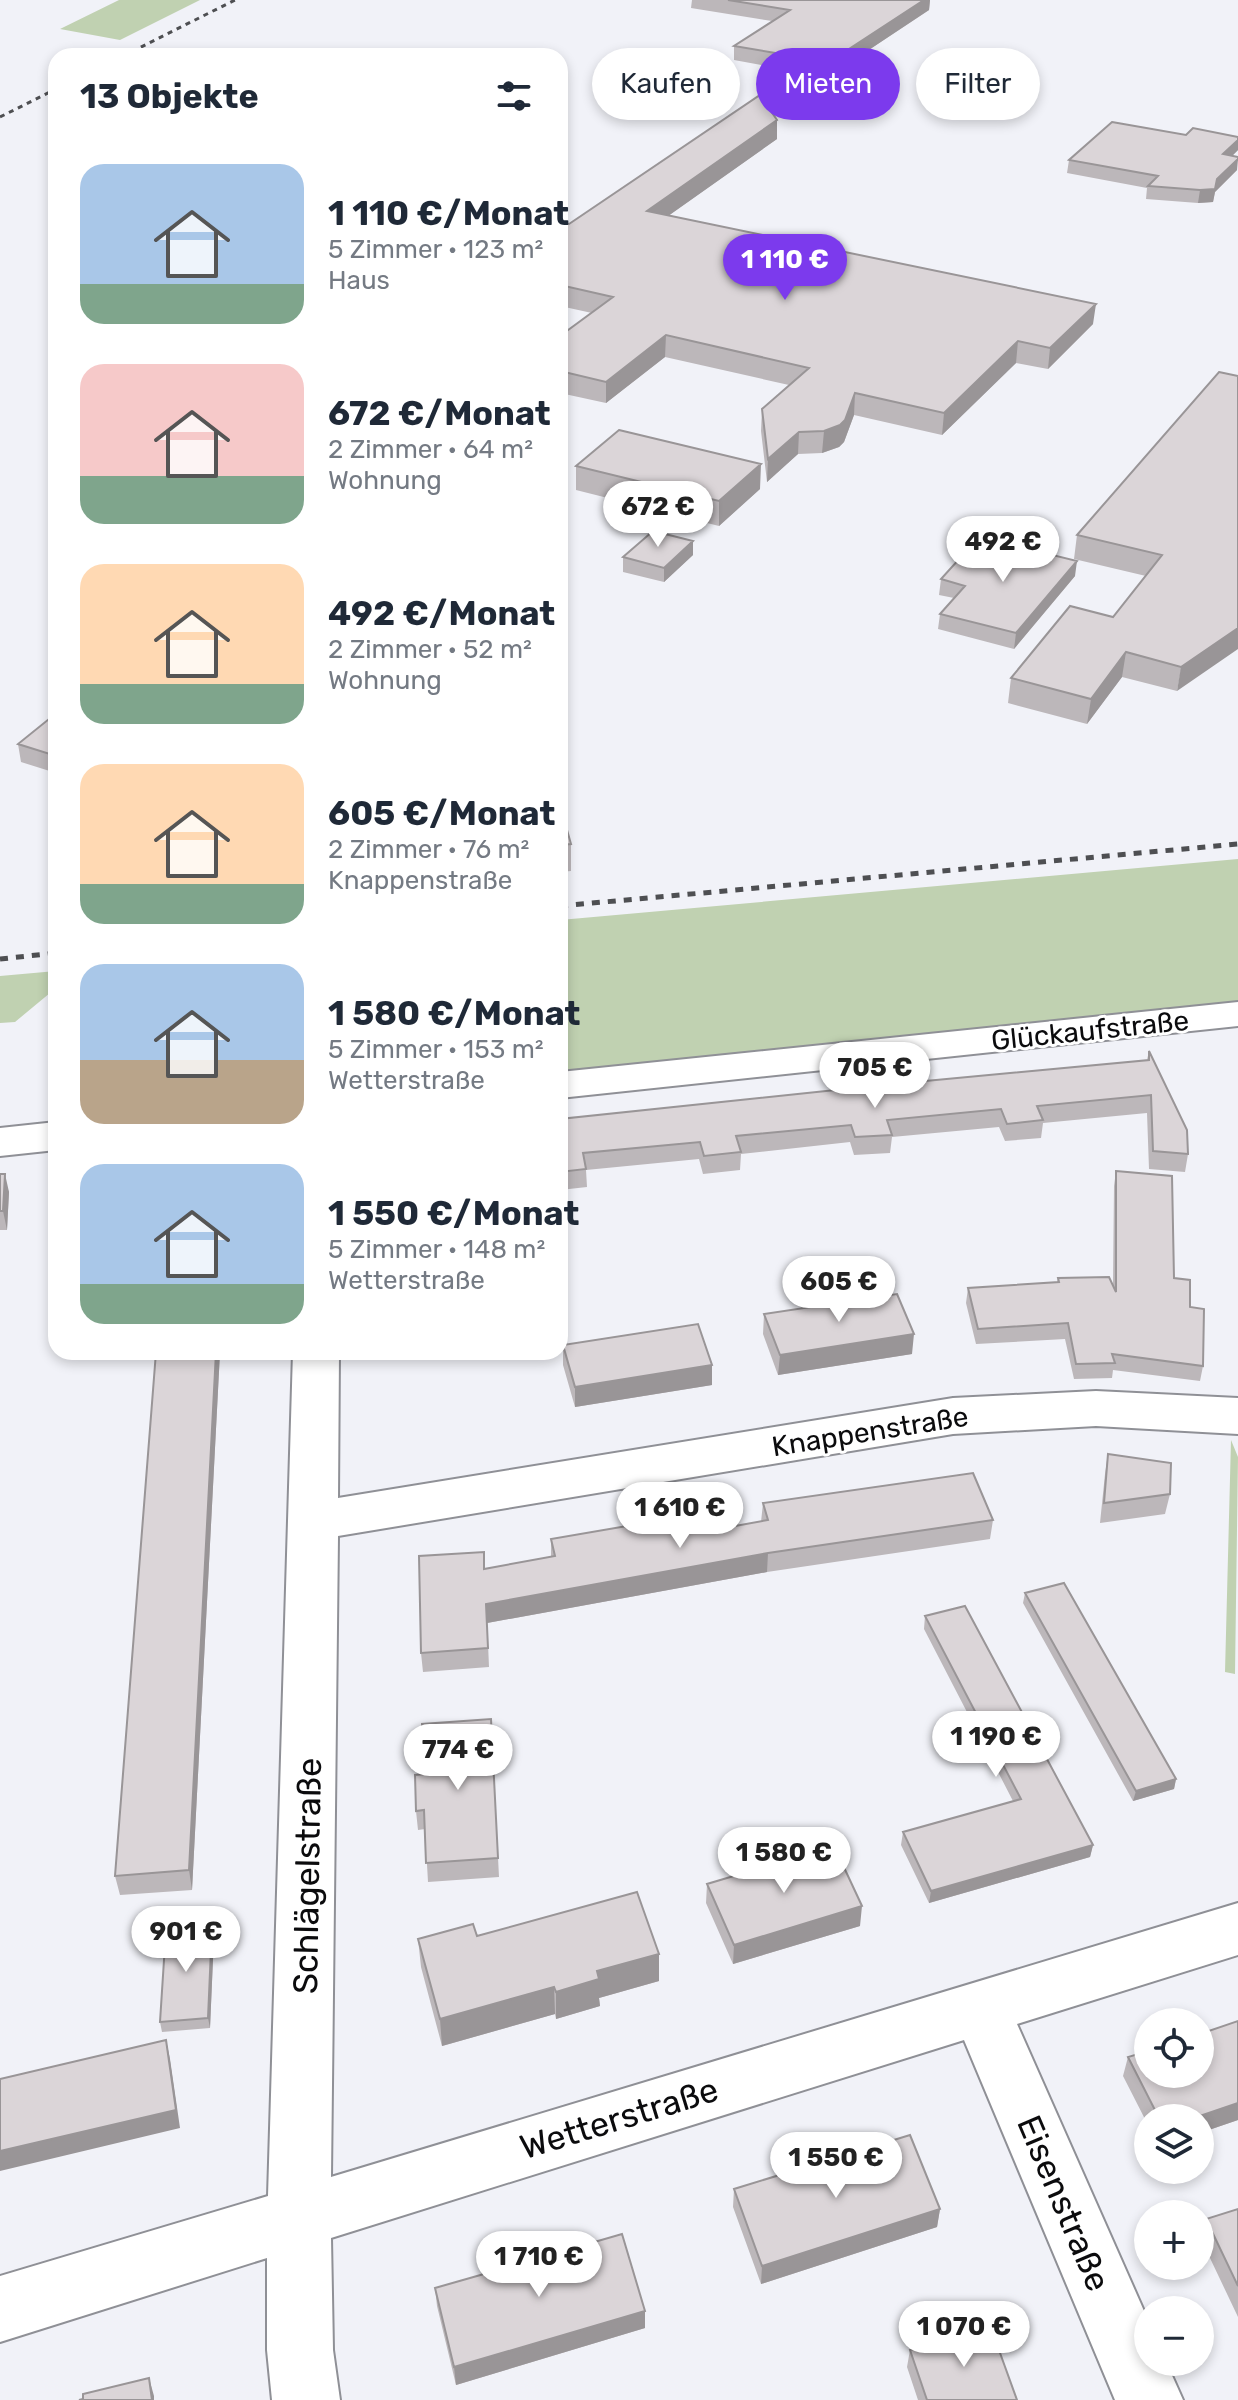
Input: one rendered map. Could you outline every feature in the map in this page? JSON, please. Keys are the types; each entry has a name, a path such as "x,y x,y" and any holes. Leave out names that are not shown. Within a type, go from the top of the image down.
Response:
{"street":[{"name":"Glückaufstraße","path":"568,1084 1238,1014"},
{"path":"0,1142 48,1137"},
{"name":"Schlägelstraße","path":"306,2400 300,2350 299,2217 316,1360"},
{"name":"Knappenstraße","path":"315,1521 953,1416 1089,1407 1238,1416"},
{"name":"Wetterstraße","path":"0,2309 1238,1929"},
{"name":"Eisenstraße","path":"979,2006 1149,2400"}],"green space":[{"path":"119,0 200,0 120,40 60,29"},
{"path":"1238,859 1238,1008 568,1070 568,919"},
{"path":"48,972 48,995 15,1022 0,1023 0,976"},
{"path":"1231,1440 1238,1457 1235,1674 1225,1672"}],"building":[{"path":"728,0 924,0 850,48 756,50 734,46 790,10"},
{"path":"756,98 756,120 777,120 647,211 1096,304 1050,348 1018,341 944,413 855,393 845,420 840,425 824,431 799,432 768,459 762,409 809,368 666,335 606,382 568,373 568,330 613,297 568,287 568,224 723,120 740,120 740,109"},
{"path":"1112,122 1186,135 1193,128 1238,137 1223,154 1238,159 1217,179 1215,189 1200,190 1148,186 1158,176 1069,160"},
{"path":"1219,372 1238,376 1238,628 1181,667 1126,652 1091,699 1011,678 1070,606 1113,617 1162,555 1077,535"},
{"path":"619,430 761,464 719,501 576,466"},
{"path":"653,531 693,541 664,568 623,557"},
{"path":"979,537 1077,561 1016,633 940,614 965,586 941,579"},
{"path":"48,720 48,753 18,744"},
{"path":"1149,1051 1187,1130 1188,1154 1153,1151 1151,1095 1037,1106 1043,1120 1007,1124 1001,1109 887,1120 892,1135 855,1137 851,1125 736,1136 741,1152 704,1156 700,1142 583,1153 586,1169 568,1171 568,1118 1149,1060"},
{"path":"1116,1171 1172,1176 1174,1278 1190,1280 1190,1307 1204,1309 1203,1366 1112,1354 1115,1363 1076,1364 1068,1323 978,1329 968,1288 1059,1282 1058,1278 1109,1277 1116,1292"},
{"path":"0,1174 5,1174 3,1211 0,1211"},
{"path":"897,1294 914,1334 780,1355 764,1314"},
{"path":"698,1324 712,1365 575,1387 567,1360 568,1344"},
{"path":"155,1360 216,1360 189,1870 115,1876"},
{"path":"1108,1454 1171,1463 1170,1494 1104,1503"},
{"path":"973,1473 993,1520 768,1553 486,1604 488,1648 421,1653 419,1556 484,1552 484,1569 555,1556 551,1539 697,1514 702,1532 768,1520 763,1503"},
{"path":"1064,1583 1176,1779 1136,1791 1025,1593"},
{"path":"965,1606 1093,1845 931,1891 903,1832 1021,1799 925,1616"},
{"path":"491,1719 498,1858 426,1863 424,1810 416,1811 415,1775 424,1774 422,1724"},
{"path":"834,1846 862,1906 734,1945 707,1884"},
{"path":"637,1892 659,1954 597,1971 599,1979 556,1992 554,1987 440,2019 418,1939 473,1924 477,1936"},
{"path":"212,1926 208,2018 160,2022 166,1929"},
{"path":"1238,2021 1238,2103 1214,2111 1214,2104 1152,2104 1144,2088 1214,2088 1214,2029"},
{"path":"166,2040 176,2110 0,2151 0,2079"},
{"path":"1134,2055 1134,2069 1128,2057"},
{"path":"910,2135 940,2209 762,2266 734,2189"},
{"path":"1238,2209 1238,2286 1214,2236 1214,2216"},
{"path":"622,2234 645,2311 454,2367 435,2288 505,2268 503,2260 551,2246 553,2254"},
{"path":"991,2328 1017,2400 927,2400 910,2350"},
{"path":"149,2378 152,2400 79,2400 83,2399 83,2394"}],"railway":[{"path":"139,48 235,0"},
{"path":"0,117 48,93"},
{"path":"568,905 1238,844"},
{"path":"0,959 48,954"}]}
